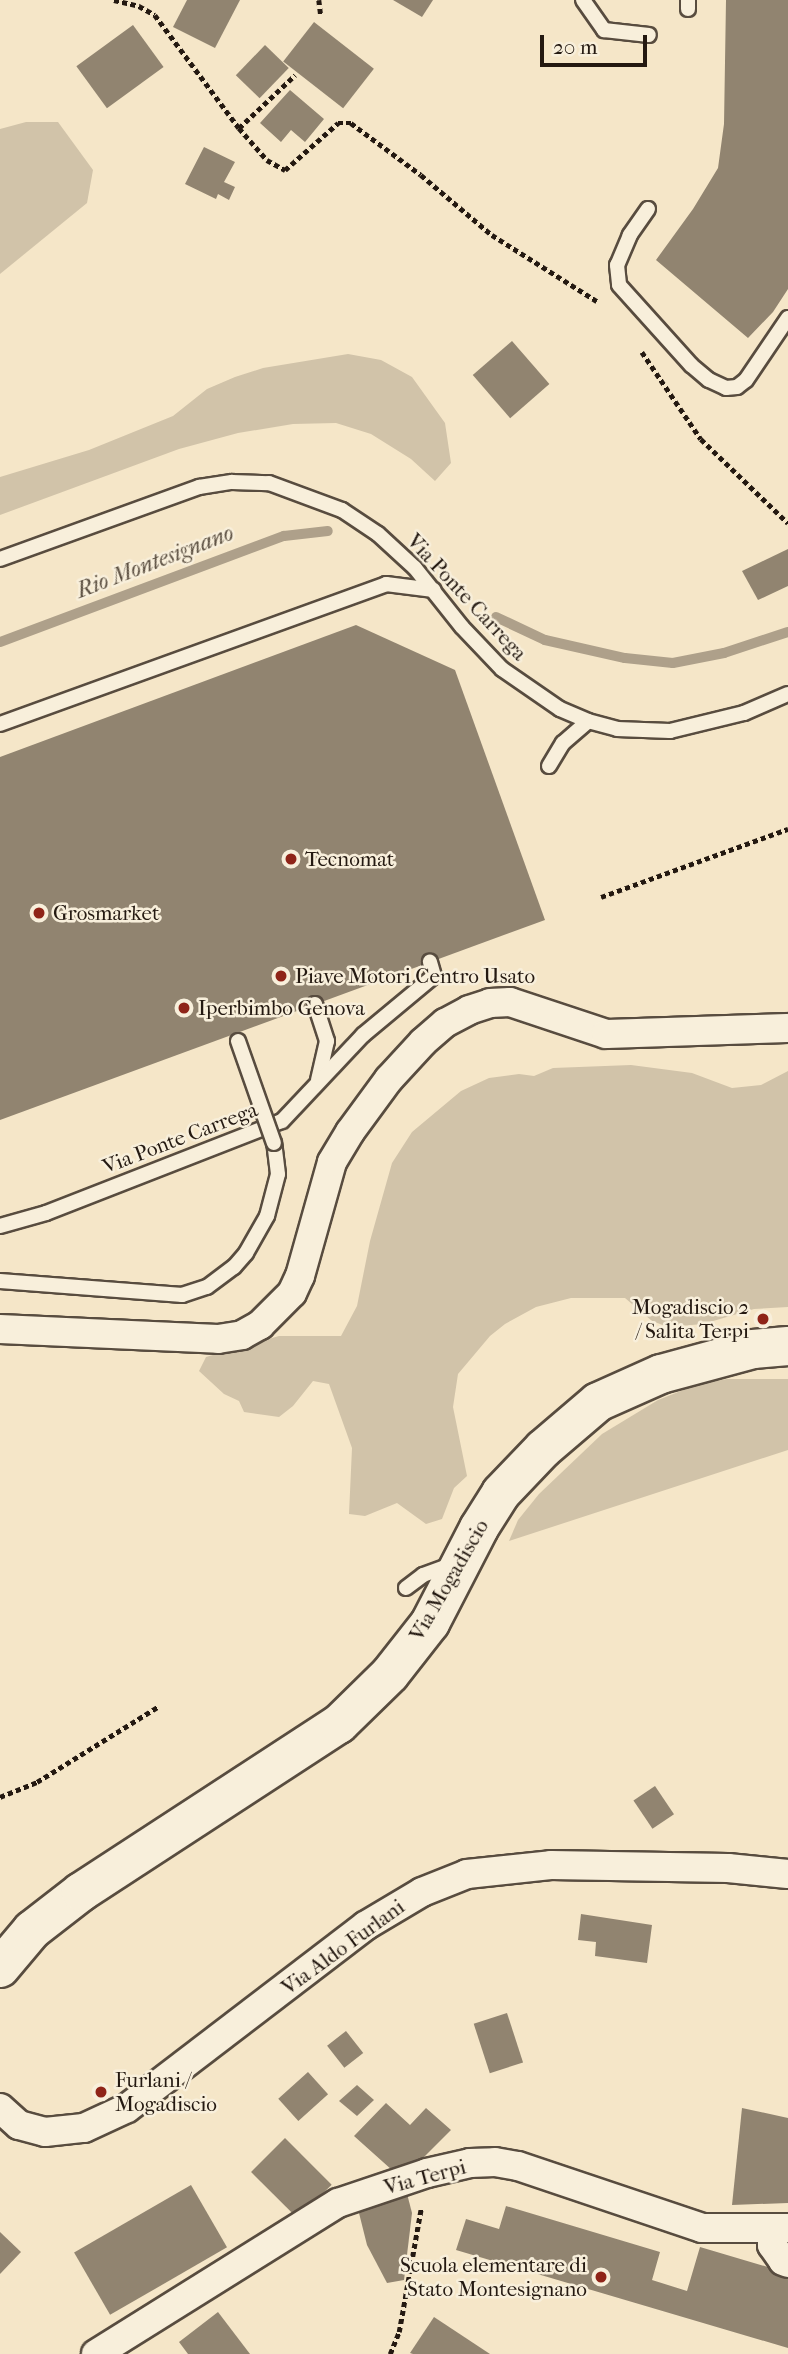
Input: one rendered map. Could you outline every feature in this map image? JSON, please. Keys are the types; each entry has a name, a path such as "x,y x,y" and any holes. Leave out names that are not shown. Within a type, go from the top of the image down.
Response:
{"street":[{"path":"0,1329 218,1339 242,1335 260,1325 278,1310 296,1284 332,1162 350,1132 389,1079 423,1042 445,1023 469,1010 490,1003 510,1002 606,1034 788,1028"},
{"name":"Via Mogadiscio","path":"0,1968 32,1930 80,1892 339,1724 390,1674 430,1623 461,1561 501,1493 543,1449 598,1402 661,1374 752,1349 788,1346"},
{"name":"Via Aldo Furlani","path":"6,2119 45,2132 85,2128 127,2108 365,1926 422,1892 467,1874 551,1865 728,1868 788,1874"},
{"name":"Via Terpi","path":"96,2354 338,2203 427,2173 470,2163 495,2162 518,2166 702,2228 780,2228"},
{"path":"780,2228 772,2245 783,2261 788,2263"}],"lane":[{"path":"583,0 604,30 649,35"},
{"path":"648,209 630,235 617,265 619,285 691,365 709,380 726,388 737,387 768,350 788,318"},
{"name":"Via Ponte Carrega","path":"0,559 199,487 232,482 269,484 309,496 342,510 378,534 434,590 462,627 502,669 560,709 588,721 617,729 670,731 744,713 788,694"},
{"path":"0,724 386,584 434,590"},
{"path":"549,766 563,743 588,721"},
{"name":"Via Ponte Carrega","path":"0,1226 59,1208 282,1121 393,1007 434,976 430,962"},
{"path":"315,1004 327,1041 317,1083"},
{"path":"0,1280 182,1295 207,1287 234,1267 246,1253 267,1216 278,1174 274,1143 238,1041"},
{"path":"405,1588 423,1575 461,1561"}],"path":[{"path":"114,0 139,6 155,15 239,128 267,160 285,170 338,123 351,123 421,175 492,235 548,268 601,306"},
{"path":"318,0 321,16"},
{"path":"239,128 295,75"},
{"path":"634,340 701,439 788,523"},
{"path":"601,897 788,829"},
{"path":"0,1797 37,1782 159,1706"},
{"path":"390,2354 399,2332 416,2235"}],"shaded area":[{"path":"26,122 58,122 93,170 87,203 0,274 0,129"},
{"path":"348,354 381,360 412,377 445,423 451,463 435,481 411,459 371,434 336,423 293,424 238,433 179,449 0,515 0,477 89,450 173,416 207,389 235,377 263,368"},
{"path":"631,1065 692,1073 732,1088 761,1085 788,1071 788,1307 754,1309 703,1324 668,1327 652,1321 625,1298 571,1298 536,1307 505,1324 490,1336 458,1374 453,1407 467,1476 454,1488 442,1519 426,1524 397,1503 365,1516 349,1514 352,1448 329,1384 313,1381 293,1406 279,1417 244,1412 239,1401 224,1394 199,1371 206,1357 279,1336 341,1336 357,1306 370,1241 392,1163 412,1132 461,1091 489,1078 519,1074 534,1076 553,1068"},
{"path":"727,1379 788,1379 788,1450 509,1541 518,1520 539,1494 602,1434 658,1400 696,1385"}],"building":[{"path":"187,0 240,0 215,48 173,27"},
{"path":"393,0 433,0 422,17"},
{"path":"726,0 788,0 788,289 773,312 748,338 656,260 693,209 718,168 724,124"},
{"path":"314,22 374,69 343,108 283,61"},
{"path":"133,25 164,67 107,108 76,66"},
{"path":"265,45 289,68 260,98 236,75"},
{"path":"290,90 324,119 305,142 291,130 281,142 260,123"},
{"path":"204,147 235,162 224,182 235,187 229,200 218,194 216,199 185,184"},
{"path":"512,341 549,384 510,418 473,375"},
{"path":"788,549 788,586 758,600 742,571"},
{"name":"Tecnomat","path":"356,625 455,670 545,920 0,1120 0,757"},
{"path":"655,1786 674,1814 652,1829 633,1801"},
{"path":"581,1914 652,1925 647,1963 595,1956 596,1942 578,1940"},
{"path":"507,2013 523,2062 490,2073 474,2024"},
{"path":"346,2031 363,2053 344,2068 327,2046"},
{"path":"308,2072 328,2094 298,2121 278,2099"},
{"path":"357,2085 374,2100 357,2116 339,2101"},
{"path":"386,2103 410,2125 426,2108 451,2130 402,2179 354,2136"},
{"path":"742,2108 788,2118 788,2203 732,2205"},
{"path":"285,2138 332,2185 298,2219 251,2172"},
{"path":"191,2185 227,2247 110,2315 74,2252"},
{"path":"405,2186 412,2213 404,2280 387,2283 367,2245 357,2205"},
{"name":"Scuola elementare di Stato Montesignano","path":"506,2206 660,2252 652,2280 687,2291 700,2247 788,2273 788,2348 456,2250 466,2219 499,2229"},
{"path":"0,2232 21,2252 0,2274"},
{"path":"218,2312 250,2354 188,2354 179,2342"},
{"path":"434,2317 490,2354 410,2353"}],"waterway":[{"name":"Rio Montesignano","path":"0,642 284,536 328,531"},
{"name":"Rio Montesignano","path":"496,617 545,640 625,658 673,663 724,653 788,632"}],"place":[{"name":"Tecnomat","path":"291,859"},
{"name":"Grosmarket","path":"39,913"},
{"name":"Piave Motori Centro Usato","path":"281,976"},
{"name":"Iperbimbo Genova","path":"184,1008"},
{"name":"Mogadiscio 2 / Salita Terpi","path":"763,1319"},
{"name":"Furlani / Mogadiscio","path":"101,2092"},
{"name":"Scuola elementare di Stato Montesignano","path":"601,2277"}]}
